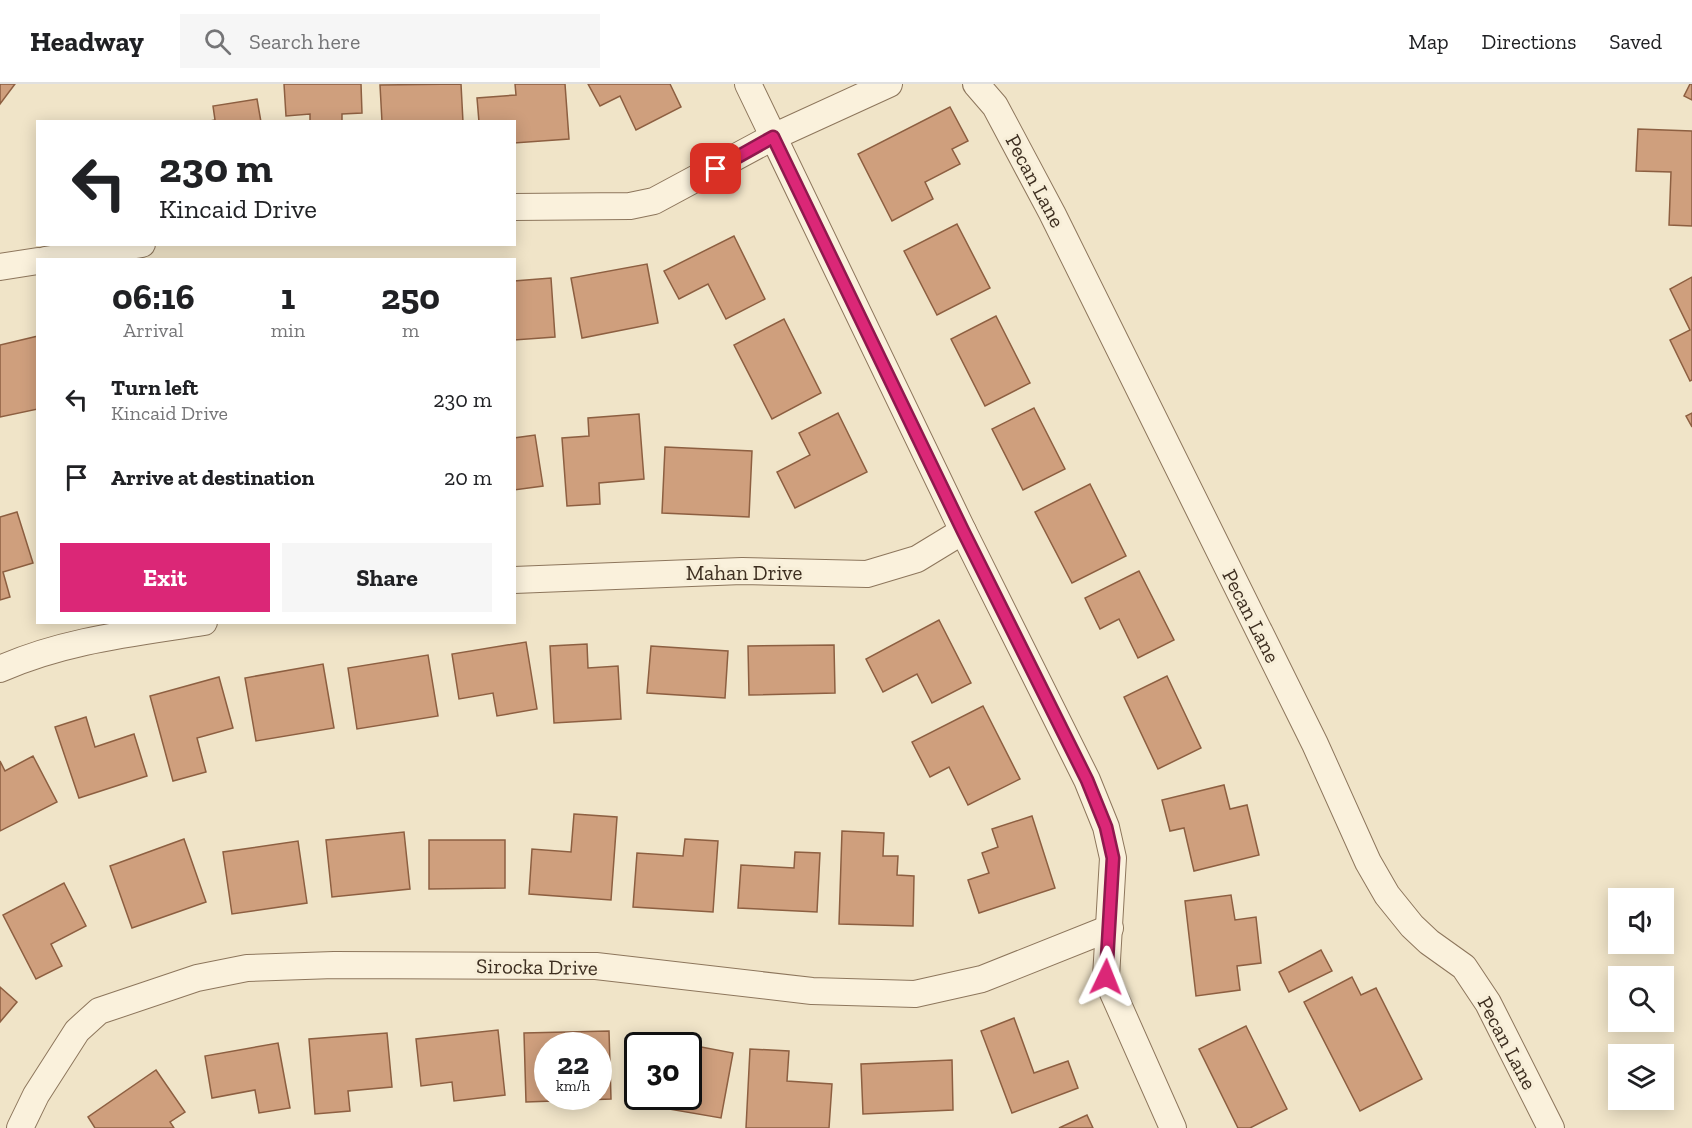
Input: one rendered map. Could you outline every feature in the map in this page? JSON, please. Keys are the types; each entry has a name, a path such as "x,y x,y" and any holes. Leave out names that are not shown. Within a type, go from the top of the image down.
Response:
{"street":[{"path":"748,84 963,531 1087,780 1106,827 1113,858 1110,928 1105,963 1106,977 1173,1128"},
{"path":"516,207 630,206 654,201 773,137 889,84"},
{"name":"Pecan Lane","path":"976,84 994,106 1052,213 1315,744 1368,862 1387,895 1412,926 1429,942 1464,966 1488,1003 1551,1128"},
{"path":"51,258 73,250 119,246"},
{"path":"0,267 36,261"},
{"name":"Mahan Drive","path":"516,580 742,571 867,574 917,559 963,531"},
{"path":"0,669 27,657 92,639 191,624"},
{"name":"Sirocka Drive","path":"20,1128 36,1095 77,1031 99,1011 197,978 247,968 334,965 596,966 812,992 915,994 982,979 1110,928"}],"building":[{"path":"0,84 15,84 0,104"},
{"path":"284,84 361,84 362,113 342,114 342,120 310,120 310,114 286,116"},
{"path":"461,84 463,120 382,120 380,85"},
{"path":"515,84 565,84 569,139 516,143 516,120 479,120 477,98 516,95"},
{"path":"588,84 670,84 681,107 636,130 620,96 600,106"},
{"path":"1692,84 1692,100 1684,96"},
{"path":"257,99 261,120 215,120 213,106"},
{"path":"950,107 968,141 952,149 960,164 925,182 933,199 892,221 858,154"},
{"path":"1638,129 1692,131 1692,226 1669,225 1671,172 1636,171"},
{"path":"957,224 990,288 937,315 904,251"},
{"path":"734,236 765,299 726,319 708,284 679,299 664,271"},
{"path":"647,264 658,323 582,338 571,278"},
{"path":"1692,277 1692,380 1690,381 1670,340 1690,330 1670,289"},
{"path":"551,278 555,337 516,340 516,281"},
{"path":"996,316 1030,383 985,406 951,339"},
{"path":"784,319 821,393 772,419 734,345"},
{"path":"36,336 36,409 0,417 0,345"},
{"path":"1034,408 1065,469 1023,490 992,429"},
{"path":"838,413 867,472 795,508 777,472 810,455 799,433"},
{"path":"1692,413 1692,427 1686,416"},
{"path":"639,414 644,479 599,483 600,504 567,506 562,438 589,436 588,418"},
{"path":"535,435 543,486 516,490 516,438"},
{"path":"665,447 752,451 749,517 662,513"},
{"path":"1090,484 1126,556 1072,583 1035,512"},
{"path":"17,512 33,563 3,572 10,597 0,600 0,517"},
{"path":"1139,571 1174,640 1138,658 1119,619 1100,629 1085,598"},
{"path":"939,620 971,683 932,703 917,674 883,692 866,659"},
{"path":"526,642 537,709 497,716 493,693 459,699 452,654"},
{"path":"587,644 588,668 618,666 621,719 554,723 550,646"},
{"path":"834,645 835,693 749,695 748,646"},
{"path":"651,646 728,651 725,698 647,693"},
{"path":"428,655 438,716 357,729 348,668"},
{"path":"323,664 334,728 256,741 245,678"},
{"path":"1167,676 1201,748 1158,769 1124,697"},
{"path":"219,677 233,728 197,738 206,772 173,781 150,696"},
{"path":"983,706 1020,779 968,805 949,767 930,777 912,742"},
{"path":"86,717 95,747 134,734 147,776 79,798 55,727"},
{"path":"33,756 57,802 0,831 0,761 5,771"},
{"path":"1224,785 1230,809 1247,805 1259,855 1194,871 1184,828 1170,831 1162,800"},
{"path":"574,814 617,817 611,900 529,894 532,849 571,852"},
{"path":"1032,816 1055,888 979,913 968,880 989,873 982,853 998,847 992,829"},
{"path":"842,831 884,833 883,856 898,856 897,875 914,876 913,926 839,924"},
{"path":"404,832 410,889 332,897 326,840"},
{"path":"184,839 206,902 132,928 110,866"},
{"path":"685,839 718,841 713,912 633,907 637,853 683,856"},
{"path":"429,840 505,840 505,888 429,889"},
{"path":"298,841 307,903 232,914 223,852"},
{"path":"795,852 820,853 817,912 738,908 741,865 794,868"},
{"path":"64,883 86,926 51,944 62,966 36,979 3,915"},
{"path":"1231,895 1235,920 1256,917 1261,963 1237,966 1240,990 1196,996 1185,901"},
{"path":"1321,950 1332,971 1289,992 1279,972"},
{"path":"1352,977 1361,995 1376,988 1422,1079 1360,1111 1304,1002"},
{"path":"0,987 17,1002 0,1022"},
{"path":"1014,1018 1034,1073 1068,1061 1078,1088 1012,1113 981,1031"},
{"path":"1246,1026 1287,1109 1250,1128 1238,1128 1199,1049"},
{"path":"498,1030 505,1095 454,1101 452,1082 421,1086 416,1039"},
{"path":"387,1033 392,1087 348,1091 350,1111 315,1114 309,1039"},
{"path":"524,1033 534,1033 534,1102 526,1102"},
{"path":"278,1043 290,1108 259,1113 255,1090 212,1098 205,1056"},
{"path":"702,1047 733,1053 721,1118 674,1110 702,1110"},
{"path":"750,1049 789,1051 787,1081 832,1084 829,1128 746,1128"},
{"path":"952,1060 953,1110 863,1114 861,1064"},
{"path":"156,1070 185,1112 170,1122 174,1128 95,1128 88,1117"},
{"path":"1087,1115 1093,1128 1059,1128"}],"route":[{"path":"716,169 773,137 963,531 1087,780 1106,827 1113,858 1110,928 1105,963 1106,977"}]}
